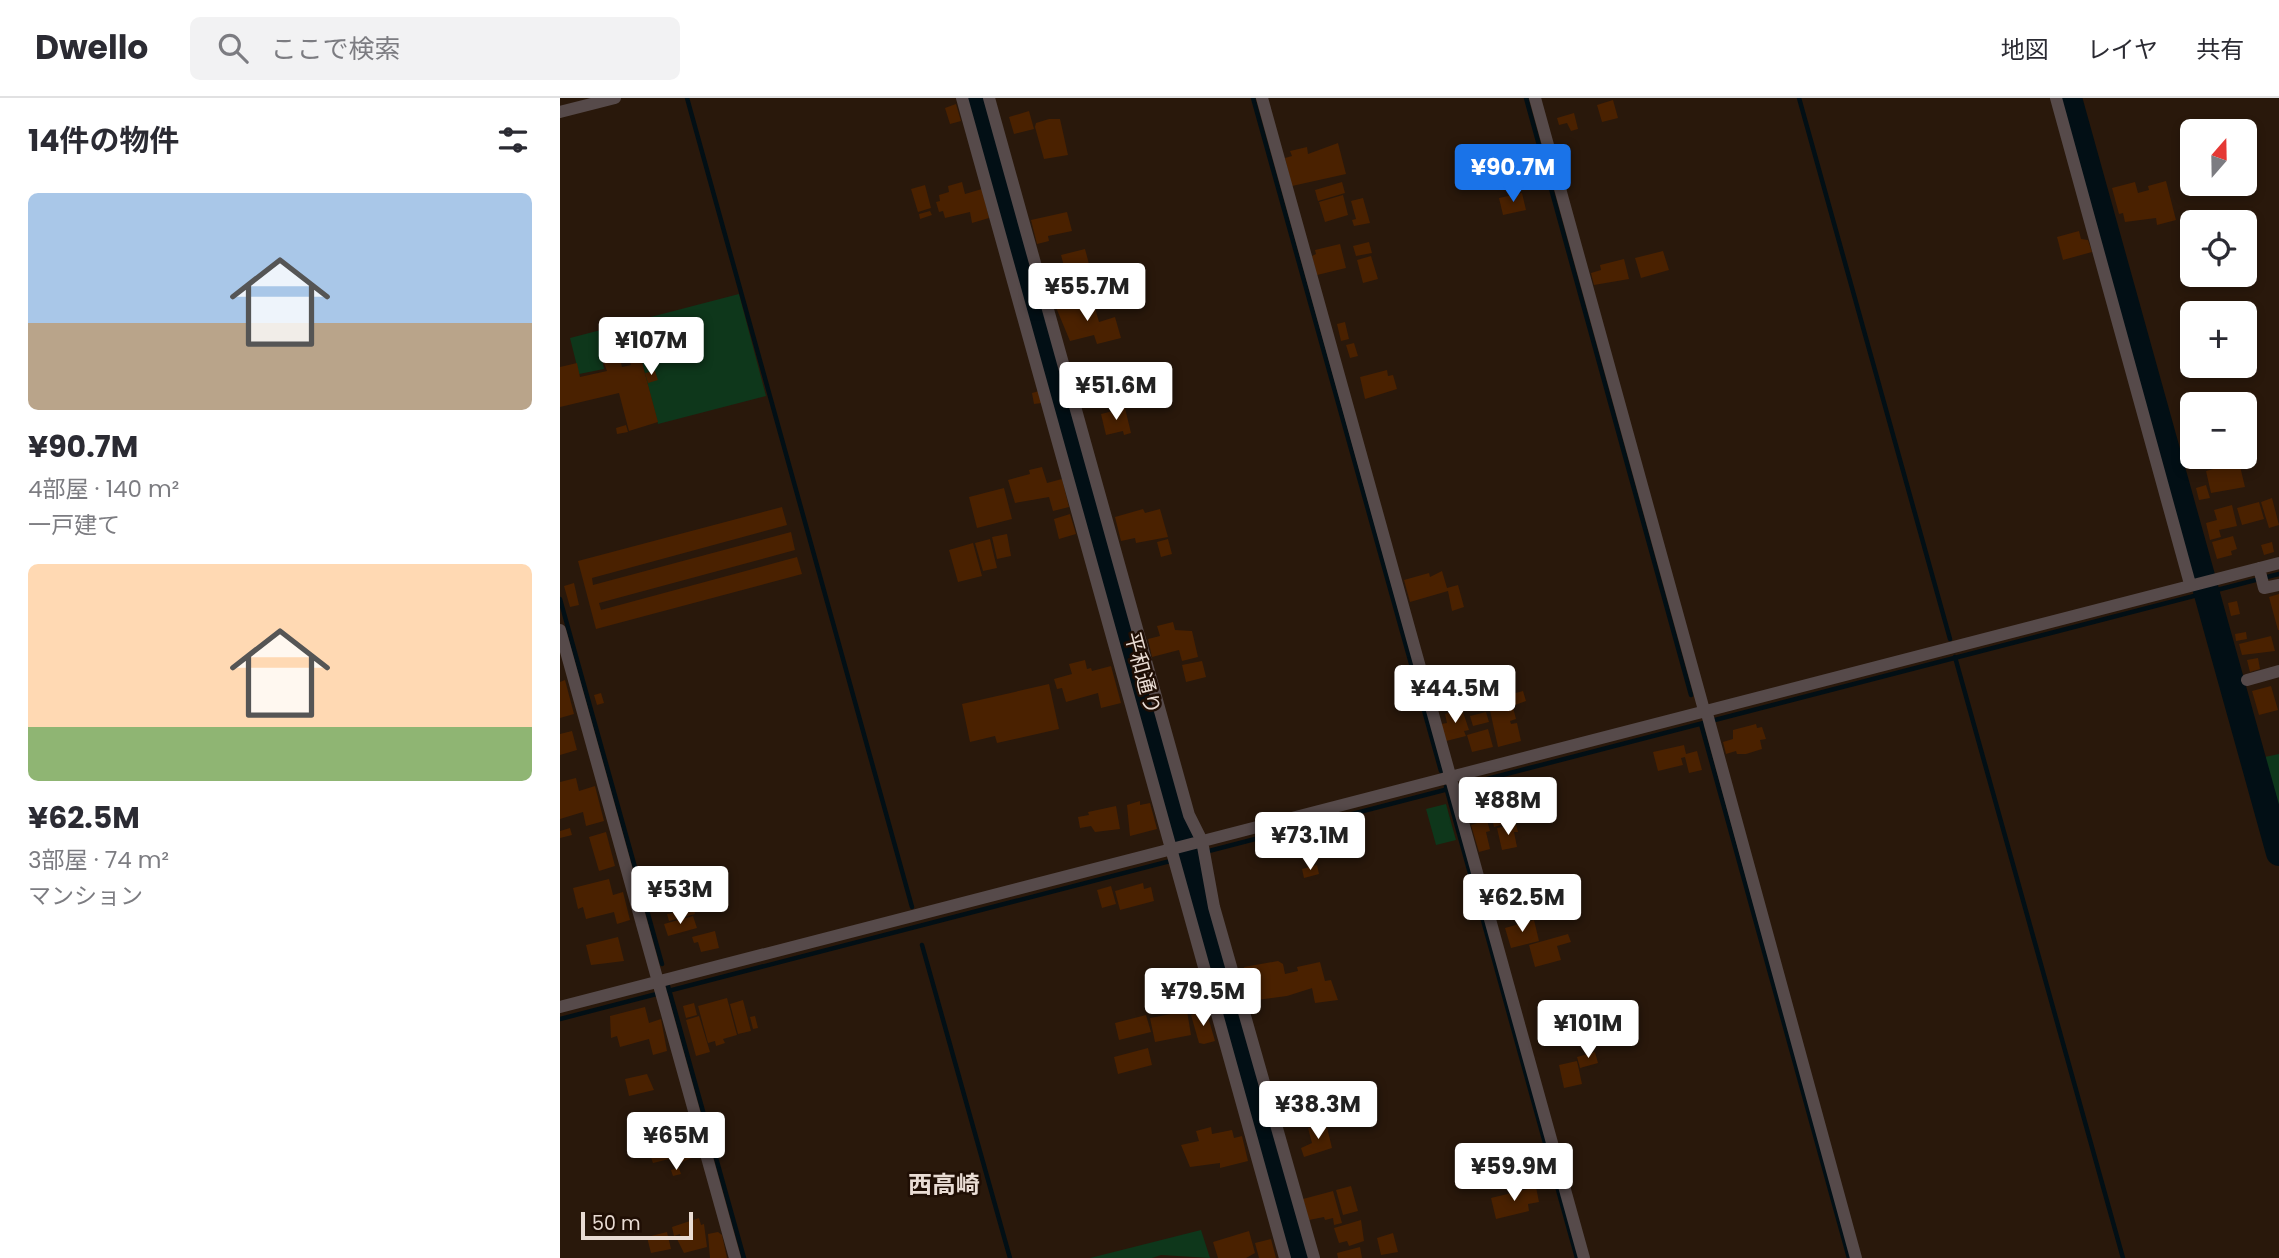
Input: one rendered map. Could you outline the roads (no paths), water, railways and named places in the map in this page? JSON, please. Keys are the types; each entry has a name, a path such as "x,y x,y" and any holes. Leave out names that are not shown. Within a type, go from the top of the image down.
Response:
{"street":[{"path":"560,112 615,98"},
{"name":"平和通り","path":"962,98 1285,1258"},
{"path":"989,98 1189,815 1202,847 1221,933 1314,1258"},
{"path":"1262,98 1584,1258"},
{"path":"1535,98 1856,1258"},
{"path":"2056,98 2193,584"},
{"path":"560,1007 660,989 1173,854 1452,784 2193,584 2261,575 2279,563"},
{"path":"2261,575 2264,588 2279,584"},
{"path":"560,629 734,1258"},
{"path":"2247,680 2279,671"}],"waterway":[{"path":"687,98 912,907"},
{"path":"977,98 1301,1258"},
{"path":"1253,98 1441,771"},
{"path":"1526,98 1691,695"},
{"path":"1799,98 1950,639"},
{"path":"2069,98 2279,853"},
{"path":"560,1019 2279,574"},
{"path":"560,599 662,964"},
{"path":"1955,657 2123,1258"},
{"path":"1701,724 1849,1258"},
{"path":"1446,787 1577,1258"},
{"path":"922,945 1010,1258"},
{"path":"668,986 744,1258"}],"district":[{"name":"西高崎","path":"944,1184"}]}
